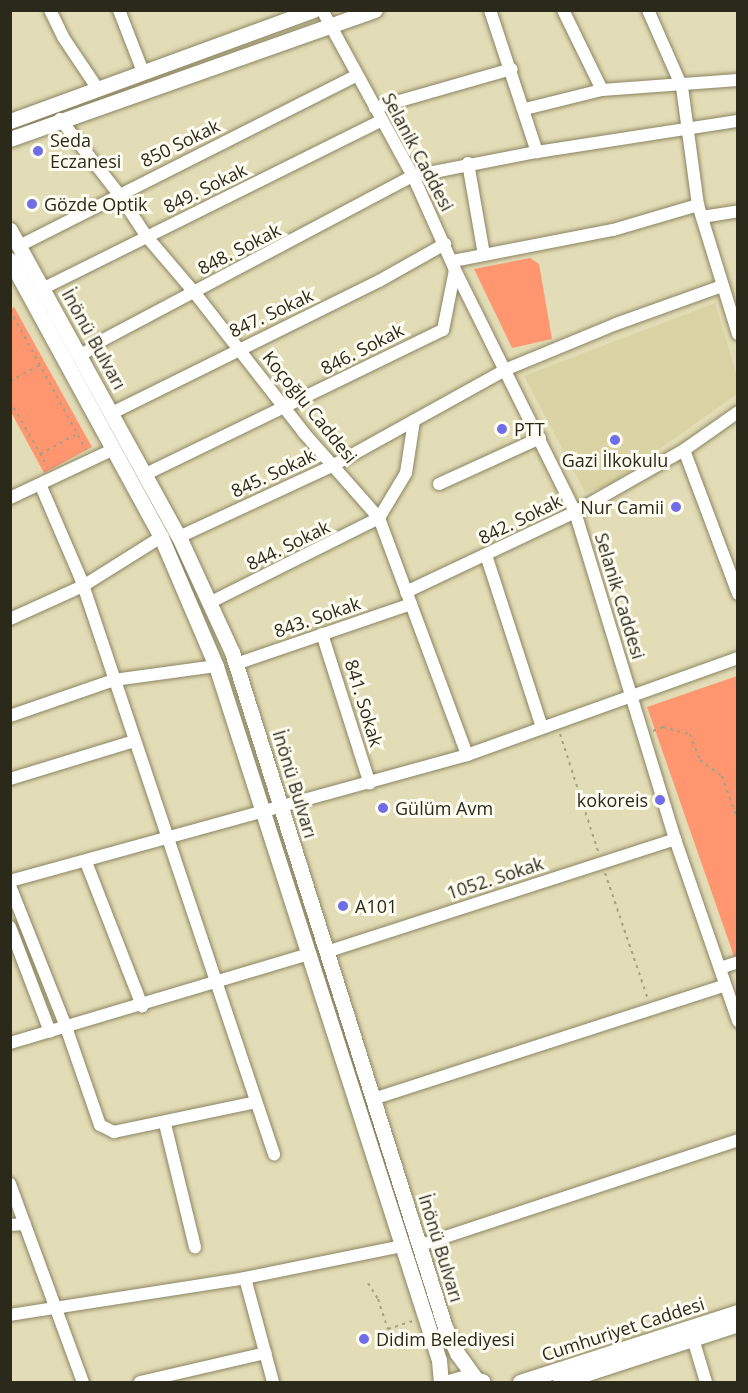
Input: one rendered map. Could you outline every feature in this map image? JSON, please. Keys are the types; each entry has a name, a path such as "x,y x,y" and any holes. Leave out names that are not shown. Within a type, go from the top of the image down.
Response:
{"main road":[{"path":"10,121 313,10"},
{"path":"10,139 60,119 375,10"},
{"name":"İnönü Bulvarı","path":"10,230 82,355 211,602 236,664 283,806 326,952 421,1245 445,1327 457,1353 480,1380"},
{"name":"İnönü Bulvarı","path":"10,260 161,537 216,666 439,1360 441,1383"},
{"name":"Cumhuriyet Caddesi","path":"520,1383 738,1312"},
{"name":"Cumhuriyet Caddesi","path":"560,1383 738,1324"},
{"path":"450,1383 460,1377 480,1380"}],"street":[{"path":"50,10 63,38 98,88"},
{"path":"119,10 143,72"},
{"name":"Selanik Caddesi","path":"322,10 413,176 454,266 507,369 575,512 675,839 738,1020"},
{"path":"490,10 512,69 537,152"},
{"path":"563,10 602,90"},
{"path":"648,10 682,87 700,211 738,334"},
{"path":"375,108 512,69"},
{"name":"850 Sokak","path":"20,246 118,193 357,75"},
{"path":"525,109 602,90 682,87 738,80"},
{"name":"Koçoğlu Caddesi","path":"60,119 118,193 147,237 195,292 332,466 379,518 467,755"},
{"name":"849. Sokak","path":"44,288 382,120"},
{"name":"848. Sokak","path":"82,355 101,341 413,176 468,163 738,122"},
{"path":"468,163 484,255"},
{"path":"454,266 484,255 700,211 738,211"},
{"name":"847. Sokak","path":"112,413 239,348 379,281 445,244"},
{"name":"846. Sokak","path":"146,474 443,330 454,266"},
{"name":"845. Sokak","path":"179,537 332,466 507,369 616,324 722,286"},
{"name":"842. Sokak","path":"408,598 486,555 575,512 684,450 738,412"},
{"path":"379,518 406,473 414,421"},
{"path":"439,484 540,438"},
{"path":"10,498 112,450"},
{"path":"684,450 738,594"},
{"path":"40,484 83,586 274,1154"},
{"name":"844. Sokak","path":"211,602 379,518"},
{"path":"10,619 83,586 161,537"},
{"path":"486,555 542,727"},
{"name":"843. Sokak","path":"236,664 322,634 408,598"},
{"name":"841. Sokak","path":"322,634 370,784"},
{"path":"256,1102 165,1124 114,1132 100,1125 66,1027 10,884 166,838 370,784 467,755 738,658"},
{"path":"10,716 114,680 216,666"},
{"path":"10,779 134,741"},
{"name":"1052. Sokak","path":"326,952 675,839"},
{"path":"86,862 142,1006"},
{"path":"10,927 50,1032"},
{"path":"10,1043 142,1006 309,954"},
{"path":"720,968 738,962"},
{"path":"373,1099 725,985"},
{"path":"165,1124 195,1247"},
{"path":"421,1245 738,1140"},
{"path":"10,1184 83,1383"},
{"path":"10,1225 25,1224"},
{"path":"10,1315 245,1278 402,1246"},
{"path":"245,1278 273,1383"},
{"path":"693,1339 706,1383"},
{"path":"140,1383 266,1353"}],"path":[{"path":"10,310 91,460"},
{"path":"10,381 40,365"},
{"path":"10,401 54,477"},
{"path":"40,454 77,434"},
{"path":"556,723 582,801"},
{"path":"644,734 663,727 690,734 700,760 722,776 738,821"},
{"path":"627,938 651,1009"},
{"path":"368,1283 378,1299 388,1329 424,1318"}],"shaded area":[{"path":"530,258 539,264 552,339 512,348 474,269"},
{"name":"Gazi İlkokulu","path":"715,303 737,376 737,394 609,485 585,492 524,376"},
{"path":"14,307 92,447 44,473 11,412 10,310"},
{"path":"737,676 737,965 647,707"}],"place":[{"name":"Seda Eczanesi","path":"38,151"},
{"name":"Gözde Optik","path":"32,204"},
{"name":"PTT","path":"502,429"},
{"name":"Gazi İlkokulu","path":"615,440"},
{"name":"Nur Camii","path":"676,507"},
{"name":"kokoreis","path":"660,800"},
{"name":"Gülüm Avm","path":"383,808"},
{"name":"A101","path":"343,906"},
{"name":"Didim Belediyesi","path":"364,1339"}]}
